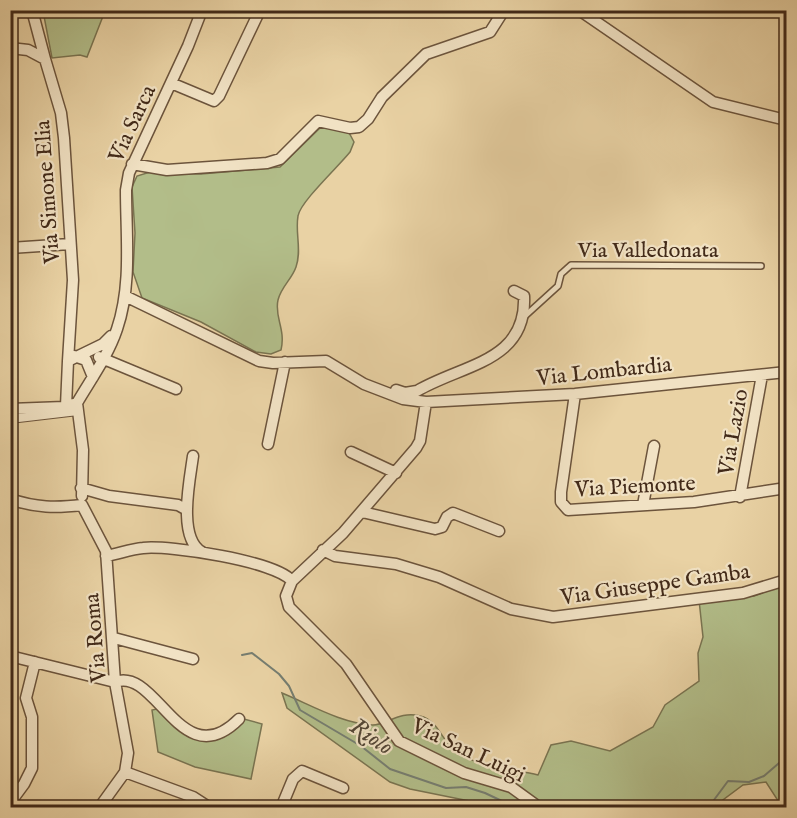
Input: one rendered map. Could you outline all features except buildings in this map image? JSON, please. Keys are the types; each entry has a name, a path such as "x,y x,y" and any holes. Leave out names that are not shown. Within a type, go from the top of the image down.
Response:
{"street":[{"name":"Via Sarca","path":"74,407 104,359 117,329 125,296 126,190 132,164 171,83 202,10"},
{"path":"171,83 214,101 219,96 260,10"},
{"path":"132,164 167,170 267,164 280,159 318,121 350,128 359,127 382,97 426,54 490,32 504,10"},
{"path":"579,10 713,102 786,120"},
{"path":"28,50 34,44 32,13"},
{"name":"Via Simone Elia","path":"32,13 63,130 73,280 71,358 74,407 83,450 82,505"},
{"path":"10,48 28,50 45,59"},
{"path":"10,248 70,244"},
{"path":"125,296 259,361 326,361 364,384 373,382 405,393 417,391 503,351 516,337 525,316 524,296 514,291"},
{"path":"71,358 103,344 117,329"},
{"path":"91,350 104,359 176,389"},
{"path":"71,358 86,360 93,377"},
{"path":"268,444 285,362"},
{"name":"Via Lombardia","path":"364,384 403,399 426,402 575,394 786,372"},
{"name":"Via Lazio","path":"740,496 762,375"},
{"name":"Via Piemonte","path":"575,394 561,492 563,507 568,510 740,496 786,488"},
{"path":"106,556 144,548 202,552 274,569 292,581 362,512 420,441 426,402"},
{"path":"10,409 74,407"},
{"path":"10,419 74,407"},
{"path":"643,505 654,446"},
{"path":"351,452 396,473"},
{"path":"193,456 189,471 187,510 192,543 202,552"},
{"path":"81,489 109,496 178,505 187,510"},
{"path":"10,499 33,507 82,505"},
{"name":"Via Roma","path":"82,505 90,516 106,556 114,638 115,682 128,753 125,772"},
{"path":"362,512 435,529 442,526 447,517 453,513 499,531"},
{"path":"183,551 192,543"},
{"name":"Via Giuseppe Gamba","path":"323,550 335,556 396,564 439,577 511,609 553,617 743,593 786,580"},
{"name":"Via San Luigi","path":"292,581 286,596 289,607 346,664 399,741 464,773 511,787 540,807"},
{"path":"114,638 193,659"},
{"path":"10,656 115,682 124,680 141,686 171,718 194,734 216,733 239,719"},
{"path":"10,802 24,784 32,768 32,717 26,698 35,662"},
{"path":"281,807 292,779 302,771 343,788"},
{"path":"99,807 125,772 193,797 210,807"}],"lane":[{"name":"Via Valledonata","path":"525,316 558,286 561,274 571,265 760,266"}],"green space":[{"path":"43,11 105,11 87,57 80,55 52,58"},
{"path":"323,125 347,129 354,142 350,152 312,193 300,210 297,229 298,261 279,295 277,306 282,336 281,350 271,354 256,352 201,322 142,298 133,272 135,233 132,187 137,176 150,172 201,174 280,167"},
{"path":"786,584 786,806 782,807 766,782 743,785 712,808 499,807 410,789 390,782 287,708 282,693 326,713 360,724 377,725 399,716 420,716 436,726 455,751 473,761 538,775 551,745 571,741 610,751 653,727 665,705 699,681 698,653 703,637 699,600 754,596"},
{"path":"157,709 199,738 244,719 262,724 251,779 195,767 158,752 152,710"}],"waterway":[{"name":"Riolo","path":"242,655 252,653 279,674 289,686 300,710 361,746 390,769 446,788 466,787 485,793 504,802 509,808"},
{"name":"Riolo","path":"708,808 728,781 749,782 764,776 786,757"}]}
